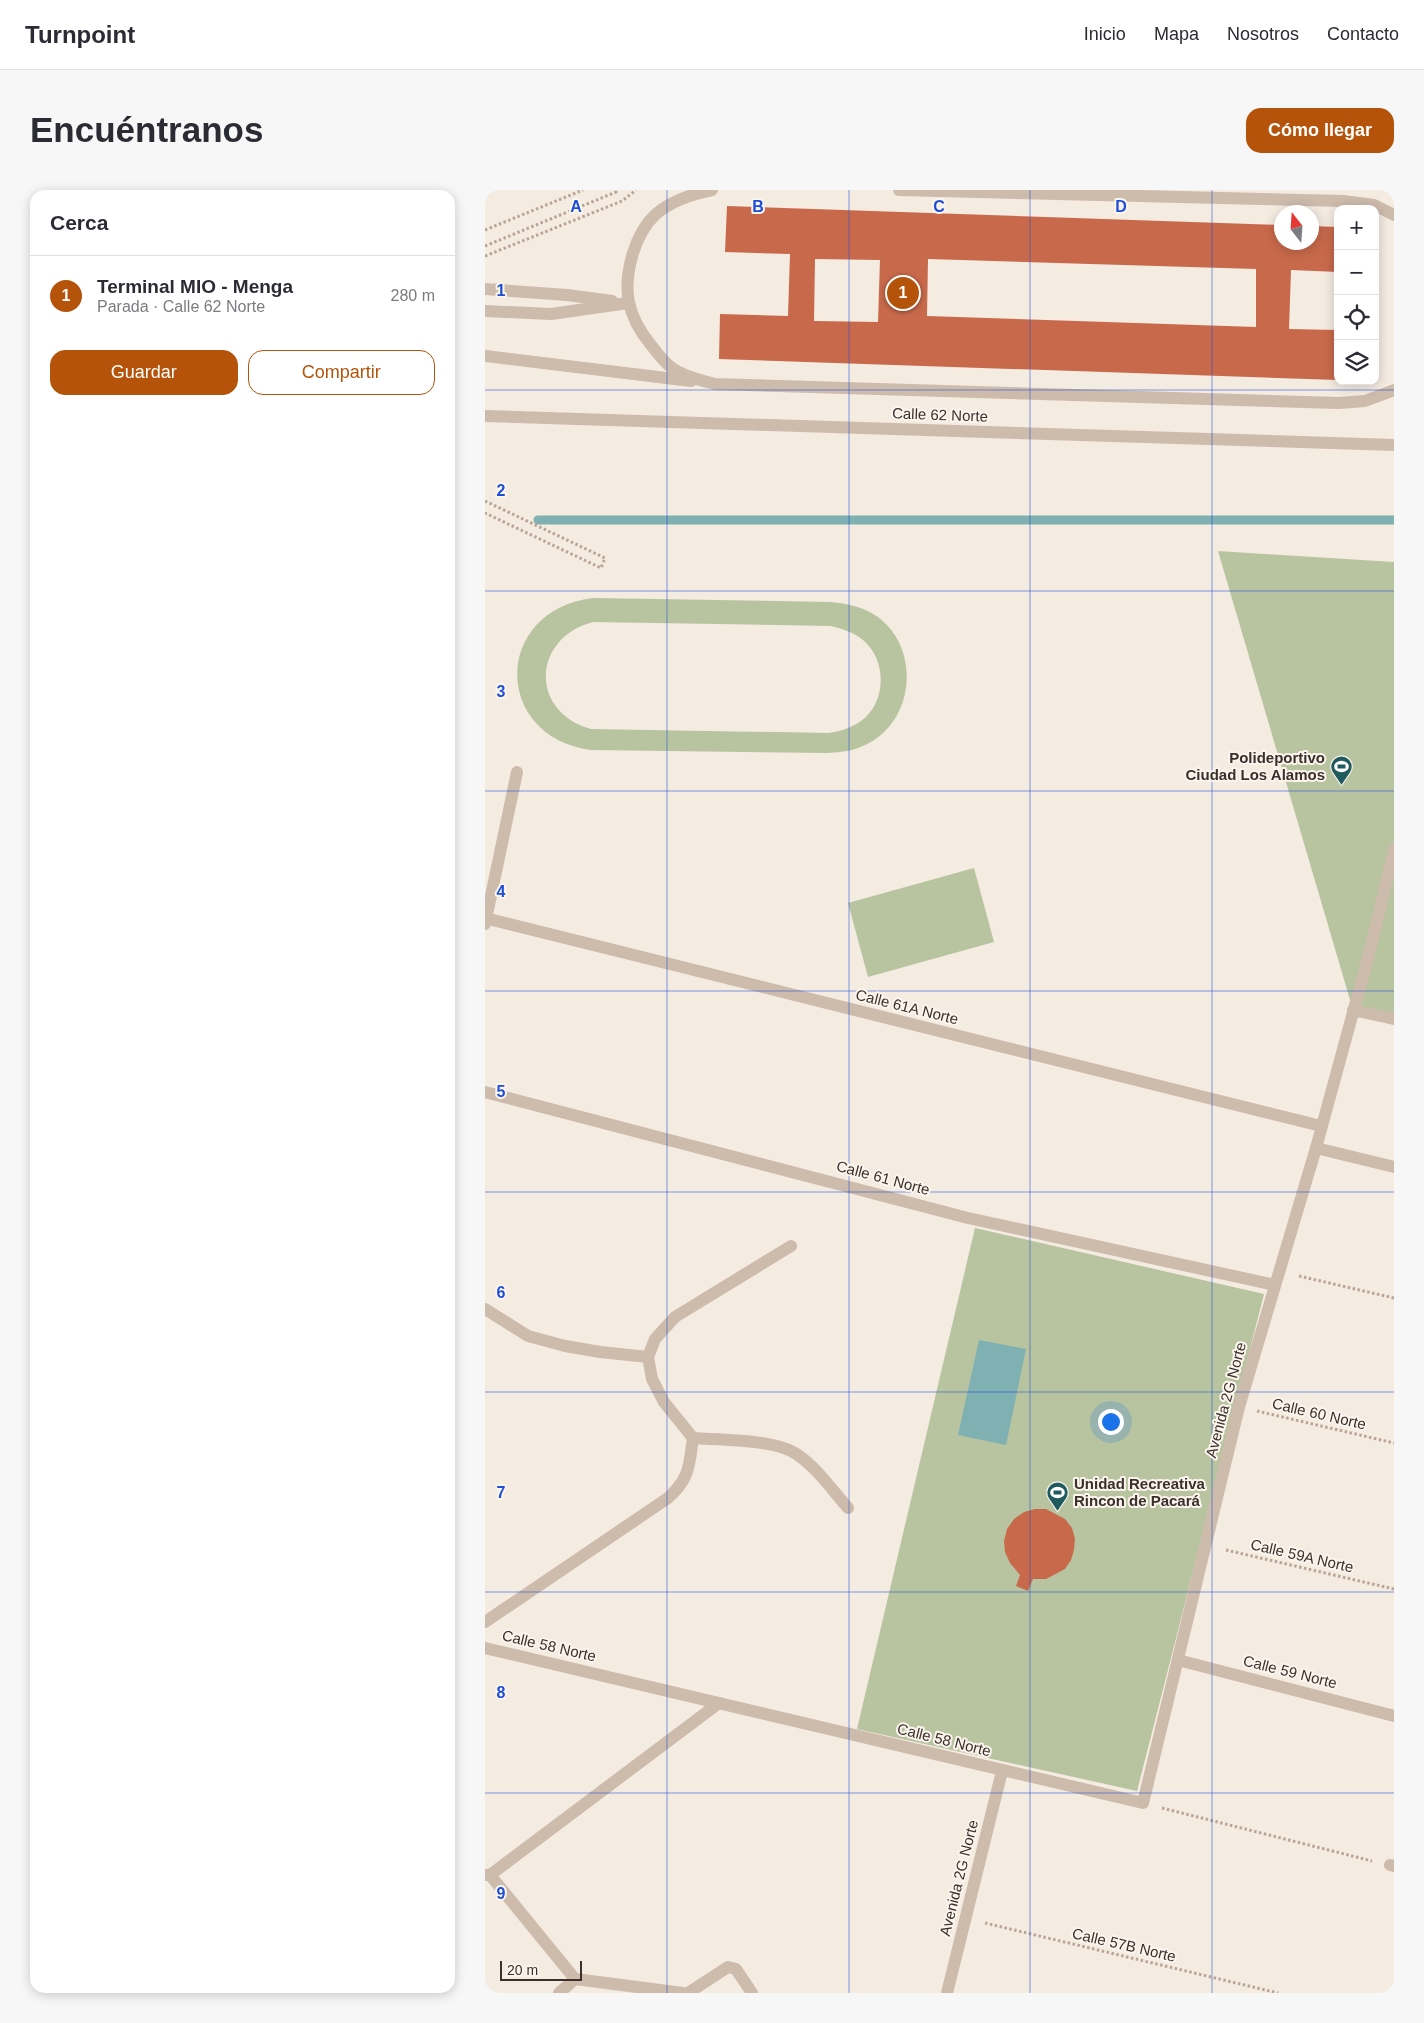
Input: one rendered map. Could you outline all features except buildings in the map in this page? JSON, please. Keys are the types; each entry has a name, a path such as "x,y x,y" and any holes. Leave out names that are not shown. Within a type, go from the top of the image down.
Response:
{"street":[{"path":"712,190 693,194 657,213 639,235 629,267 627,283 629,303 635,321 645,337 672,368 690,377 715,384"},
{"path":"899,190 1343,201 1374,205 1394,215"},
{"path":"485,289 567,295 629,303"},
{"path":"485,311 551,314 629,303"},
{"path":"485,356 715,384 1339,403 1365,401 1394,390"},
{"name":"Calle 62 Norte","path":"485,416 1394,445"},
{"path":"486,920 517,772"},
{"name":"Avenida 2G Norte","path":"1143,1803 1239,1407 1316,1148 1372,943 1394,849"},
{"name":"Calle 61A Norte","path":"486,920 1321,1126"},
{"path":"1353,1010 1394,1019"},
{"name":"Calle 61 Norte","path":"485,1092 969,1218 1275,1285"},
{"path":"1316,1148 1394,1167"},
{"path":"485,1622 668,1498 682,1485 689,1469 693,1438 664,1402 653,1379 648,1356 655,1339 675,1317 791,1246"},
{"path":"485,1309 528,1336 565,1346 600,1352 648,1356"},
{"path":"693,1438 768,1443 797,1453 817,1471 848,1508"},
{"name":"Calle 58 Norte","path":"485,1648 1143,1803"},
{"name":"Calle 59 Norte","path":"1177,1660 1394,1716"},
{"path":"683,1993 575,1979 488,1874 719,1703"},
{"name":"Avenida 2G Norte","path":"947,1993 1002,1771"},
{"path":"688,1993 728,1967 736,1970 752,1993"},
{"path":"559,1993 575,1979"}],"path":[{"path":"485,230 583,190"},
{"path":"485,246 616,192 615,190"},
{"path":"485,256 622,201 636,190"},
{"path":"485,502 605,558 601,568 485,514"},
{"path":"1279,1272 1394,1298"},
{"name":"Calle 60 Norte","path":"1239,1407 1394,1443"},
{"name":"Calle 59A Norte","path":"1205,1545 1394,1589"},
{"path":"1143,1803 1392,1865"},
{"name":"Calle 57B Norte","path":"965,1918 1278,1993"}],"green space":[{"name":"Polideportivo Ciudad Los Alamos","path":"1218,551 1394,562 1394,1019 1353,1010"},
{"path":"593,598 831,602 847,604 875,615 887,625 897,639 904,656 907,673 906,690 901,707 881,735 865,745 847,751 828,753 590,750 558,740 535,722 521,698 517,673 522,647 537,625 560,607","holes":["593,622 831,626 855,635 871,648 880,669 881,681 876,703 870,713 861,721 838,731 829,733 591,729 571,720 557,707 548,692 546,675 549,658 558,643 573,630"]},
{"path":"974,868 994,942 868,977 848,903"},
{"name":"Unidad Recreativa Rincon de Pacará","path":"975,1228 1264,1294 1137,1791 857,1729"}],"water":[{"path":"979,1340 1026,1349 1006,1445 958,1435"}],"waterway":[{"path":"538,520 1394,520"}],"place":[{"name":"Terminal MIO - Menga","path":"903,293"},
{"name":"Polideportivo Ciudad Los Alamos","path":"1341,786"},
{"name":"Unidad Recreativa Rincon de Pacará","path":"1058,1512"}]}
